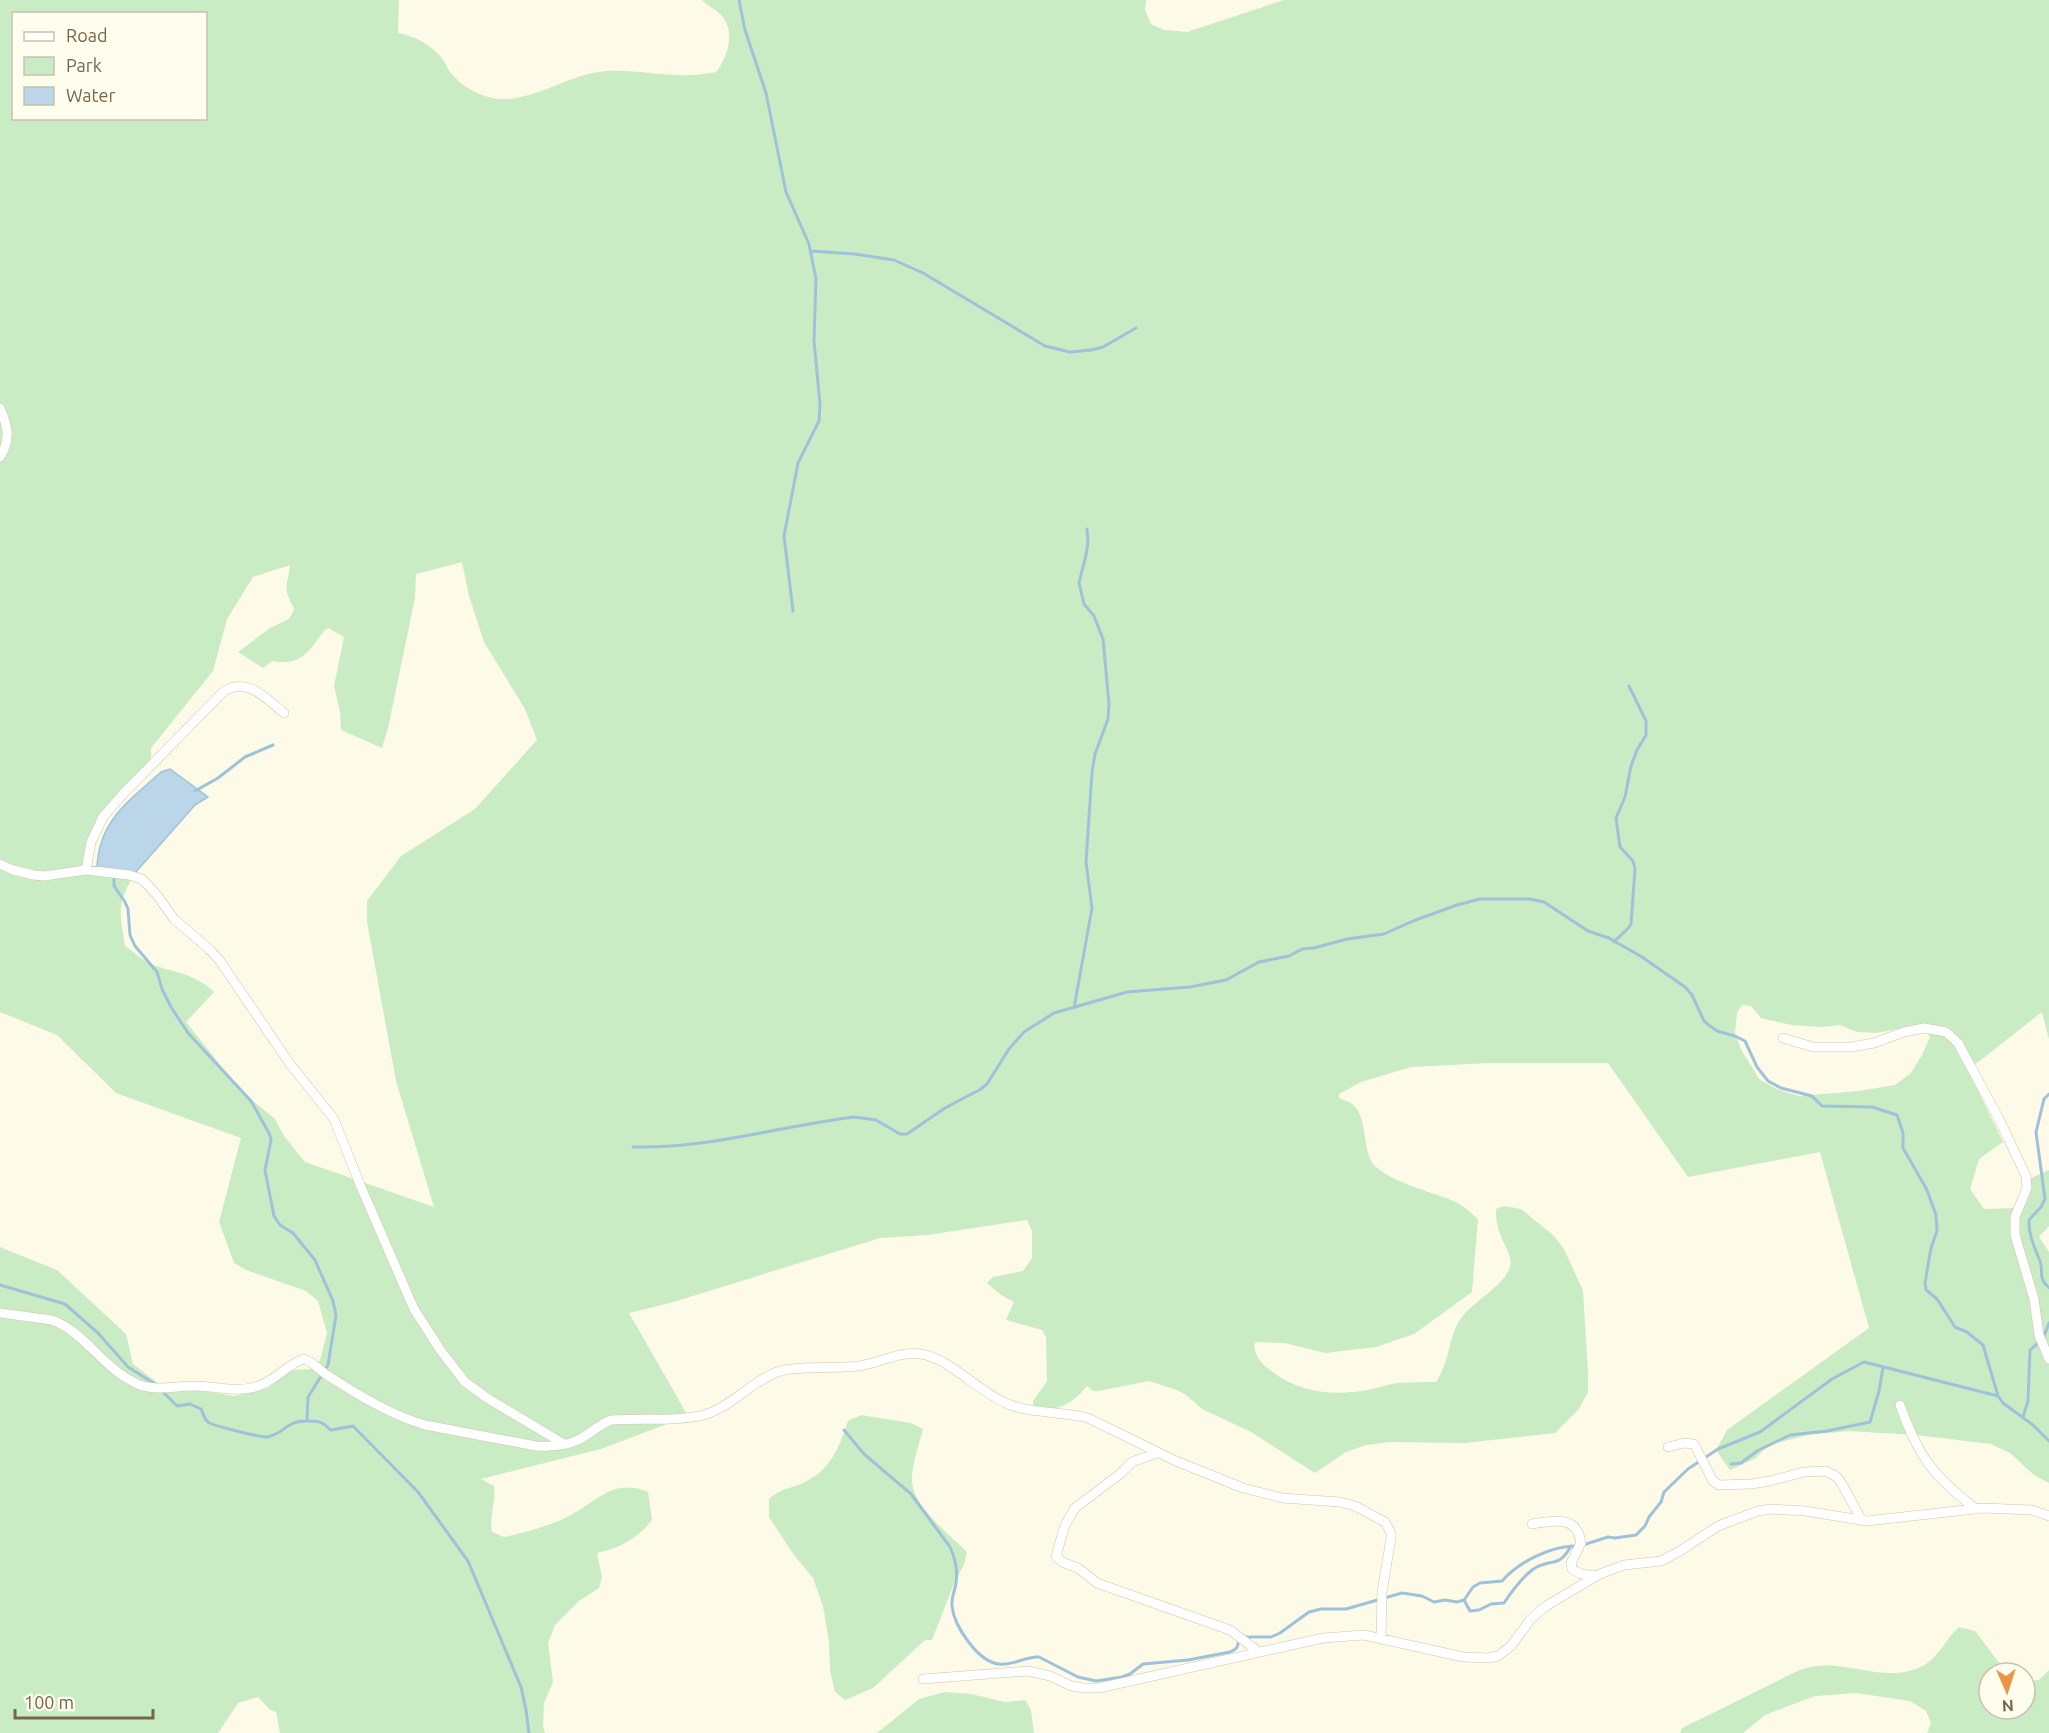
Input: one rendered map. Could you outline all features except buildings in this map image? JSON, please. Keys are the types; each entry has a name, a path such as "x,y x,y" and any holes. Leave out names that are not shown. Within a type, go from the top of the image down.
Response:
{"street":[{"path":"0,408 8,431 5,450 0,457"},
{"path":"86,870 91,842 103,817 224,691 231,687 249,687 263,695 284,713"},
{"path":"0,864 13,870 44,876 86,870 116,873 142,879 158,895 174,919 220,961 290,1064 334,1119 409,1298 450,1366 474,1390 564,1444"},
{"path":"1783,1038 1814,1047 1852,1047 1924,1028 1946,1032 1958,1043 1999,1119 2026,1176 2027,1188 2014,1217 2015,1235 2034,1299 2039,1335 2049,1359"},
{"path":"0,1313 42,1318 59,1323 74,1332 122,1375 145,1387 203,1386 235,1391 244,1390 270,1381 299,1360 307,1359 328,1376 398,1415 425,1425 536,1446 564,1444 578,1440 602,1423 611,1420 691,1416 718,1410 749,1388 779,1371 858,1366 892,1356 924,1354 938,1360 1008,1404 1088,1418 1202,1473 1262,1494 1281,1498 1340,1502 1355,1506 1385,1522 1391,1533 1391,1539 1382,1592 1381,1639"},
{"path":"1900,1405 1911,1432 1931,1469 1976,1509"},
{"path":"1668,1447 1684,1443 1695,1444 1713,1480 1719,1485 1751,1484 1803,1472 1826,1471 1842,1484 1862,1521"},
{"path":"1157,1453 1132,1462 1069,1514 1056,1556 1062,1562 1078,1568 1096,1583 1230,1630 1259,1652"},
{"path":"923,1679 1028,1671 1044,1674 1071,1686 1099,1688 1323,1638 1364,1635 1463,1657 1488,1658 1498,1656 1511,1646 1536,1614 1597,1576 1624,1565 1661,1561 1718,1526 1758,1511 1771,1509 1805,1511 1862,1521 1976,1509 2021,1509 2039,1511 2049,1516"},
{"path":"1532,1524 1558,1520 1570,1524 1581,1539 1579,1548 1570,1563 1572,1569 1581,1574 1597,1576"}],"green space":[{"path":"0,0 399,0 398,33 427,44 442,59 454,77 469,89 486,97 504,99 530,95 581,76 604,71 669,75 698,75 716,72 729,44 728,28 721,15 702,0 1146,0 1145,10 1151,24 1164,30 1187,32 1284,0 2049,0 2049,1039 2042,1012 1968,1070 2003,1142 1979,1159 1970,1189 1984,1209 2017,1208 2029,1179 2049,1170 2049,1226 2039,1237 2049,1252 2049,1483 2034,1475 2010,1453 1991,1444 1916,1435 1848,1431 1808,1435 1768,1445 1756,1458 1730,1470 1716,1450 1727,1430 1869,1328 1820,1152 1688,1177 1608,1063 1489,1063 1411,1067 1361,1082 1339,1094 1339,1098 1350,1103 1361,1117 1368,1154 1376,1167 1394,1179 1456,1202 1478,1219 1472,1292 1414,1334 1376,1347 1325,1353 1285,1343 1257,1342 1254,1344 1256,1354 1263,1364 1284,1380 1307,1389 1331,1393 1355,1392 1399,1383 1436,1382 1444,1366 1457,1324 1467,1311 1502,1281 1510,1267 1509,1255 1498,1226 1496,1209 1504,1206 1521,1209 1554,1236 1564,1249 1583,1291 1588,1392 1579,1409 1555,1433 1465,1443 1390,1442 1366,1445 1346,1452 1315,1473 1251,1432 1202,1409 1177,1390 1149,1381 1098,1391 1093,1391 1087,1386 1076,1398 1063,1406 1041,1408 1033,1405 1033,1401 1047,1381 1046,1337 1042,1330 1006,1320 1014,1302 987,1283 993,1277 1023,1271 1032,1258 1032,1231 1027,1220 927,1235 880,1238 670,1303 629,1313 688,1416 601,1449 481,1479 494,1486 492,1532 504,1537 560,1520 614,1490 635,1488 648,1492 652,1520 628,1541 597,1553 602,1577 599,1588 579,1601 555,1625 548,1643 553,1682 544,1703 545,1733 280,1733 276,1712 269,1709 258,1697 238,1703 218,1733 0,1733 0,1247 57,1270 126,1334 133,1364 159,1384 234,1396 268,1388 292,1370 312,1369 320,1360 327,1333 318,1301 306,1291 246,1270 234,1263 219,1222 241,1138 116,1093 57,1035 0,1012","holes":["462,562 469,596 484,642 525,709 537,740 475,809 401,856 367,901 367,922 396,1081 434,1207 305,1162 284,1136 275,1119 242,1092 186,1022 214,992 190,976 149,963 125,946 121,909 124,894 134,875 84,869 83,863 105,815 151,767 151,748 213,671 227,619 253,577 290,565 287,591 294,609 289,619 270,628 238,652 263,668 272,661 291,661 303,656 328,628 344,637 334,686 340,712 341,730 382,748 415,598 416,574","1742,1005 1751,1006 1761,1018 1791,1025 1821,1027 1840,1025 1857,1032 1876,1033 1914,1026 1926,1031 1930,1037 1911,1073 1895,1085 1859,1091 1799,1096 1779,1090 1760,1080 1742,1051 1735,1034 1737,1012"]},
{"path":"861,1415 911,1423 923,1429 913,1467 913,1489 924,1509 967,1552 932,1640 925,1640 873,1688 845,1700 835,1692 830,1670 829,1642 823,1606 813,1578 794,1555 769,1517 769,1499 780,1491 809,1480 825,1467 836,1451 848,1421"},
{"path":"1959,1627 1975,1631 1998,1661 1977,1661 1977,1721 2037,1721 2037,1680 2049,1670 2049,1733 1927,1733 1931,1723 1926,1711 1910,1701 1856,1693 1815,1696 1765,1715 1743,1733 1680,1733 1682,1728 1803,1669 1834,1666 1880,1672 1911,1671 1931,1660"},
{"path":"945,1692 971,1694 1005,1702 1025,1700 1031,1710 1034,1733 877,1733 919,1699"}],"water":[{"path":"170,769 208,797 195,805 135,873 97,869 103,838 117,813 161,772"}],"waterway":[{"path":"739,0 745,30 766,93 786,192 809,244 816,279 814,341 820,404 819,421 798,463 784,536 793,611"},
{"path":"811,251 894,260 923,273 1045,346 1070,352 1103,347 1136,328"},
{"path":"1074,1008 1092,908 1086,862 1092,772 1095,754 1108,719 1109,704 1103,639 1094,616 1084,604 1079,583 1088,542 1087,529"},
{"path":"1614,942 1631,924 1635,869 1633,861 1620,847 1616,818 1625,797 1631,766 1646,735 1646,721 1629,686"},
{"path":"195,791 218,778 245,757 273,745"},
{"path":"114,875 114,886 128,909 130,935 135,946 157,972 171,1007 188,1033 251,1101 270,1135 265,1170 274,1216 280,1225 293,1233 315,1260 333,1301 336,1315 328,1365 308,1397 307,1421"},
{"path":"633,1147 661,1147 716,1141 854,1117 876,1120 900,1134 907,1134 945,1108 981,1089 1024,1032 1054,1013 1127,992 1190,987 1226,980 1259,962 1289,956 1302,949 1384,934 1413,921 1480,899 1530,899 1544,902 1588,931 1609,938 1642,957 1685,987 1692,995 1704,1021 1717,1031 1745,1041 1757,1067 1768,1081 1781,1088 1812,1096 1822,1106 1872,1107 1897,1115 1903,1133 1903,1148 1927,1190 1936,1215 1937,1231 1931,1248 1925,1283 1926,1290 1937,1299 1955,1327 1967,1332 1983,1345 1998,1396 2003,1403 2033,1425 2049,1441"},
{"path":"2049,1094 2044,1099 2036,1132 2045,1199 2029,1220 2042,1277 2049,1288"},
{"path":"0,1285 65,1304 98,1333 128,1367 158,1386"},
{"path":"2023,1417 2028,1401 2030,1350 2043,1339 2049,1323"},
{"path":"1583,1545 1608,1537 1636,1535 1661,1502 1664,1492 1688,1469 1718,1449 1760,1432 1832,1379 1864,1362 1998,1396"},
{"path":"1731,1464 1741,1463 1757,1451 1790,1435 1827,1431 1870,1422 1883,1368"},
{"path":"162,1391 177,1406 190,1404 201,1409 211,1424 256,1436 274,1435 302,1421 318,1422 331,1430 353,1426 418,1492 468,1561 521,1687 529,1733"},
{"path":"844,1430 864,1454 911,1494 950,1547 957,1574 952,1603 954,1614 962,1633 975,1650 991,1662 999,1664 1010,1664 1039,1657 1078,1677 1096,1681 1122,1677 1143,1664 1188,1660 1230,1652 1237,1647 1241,1637 1271,1637 1309,1612 1321,1609 1346,1609 1402,1593 1422,1596 1434,1602 1445,1600 1457,1602 1464,1600 1473,1587 1480,1583 1502,1581 1536,1556 1556,1549 1576,1546"},
{"path":"1464,1600 1470,1611 1479,1610 1491,1604 1504,1603 1532,1570 1538,1566 1558,1561 1571,1546"}]}
